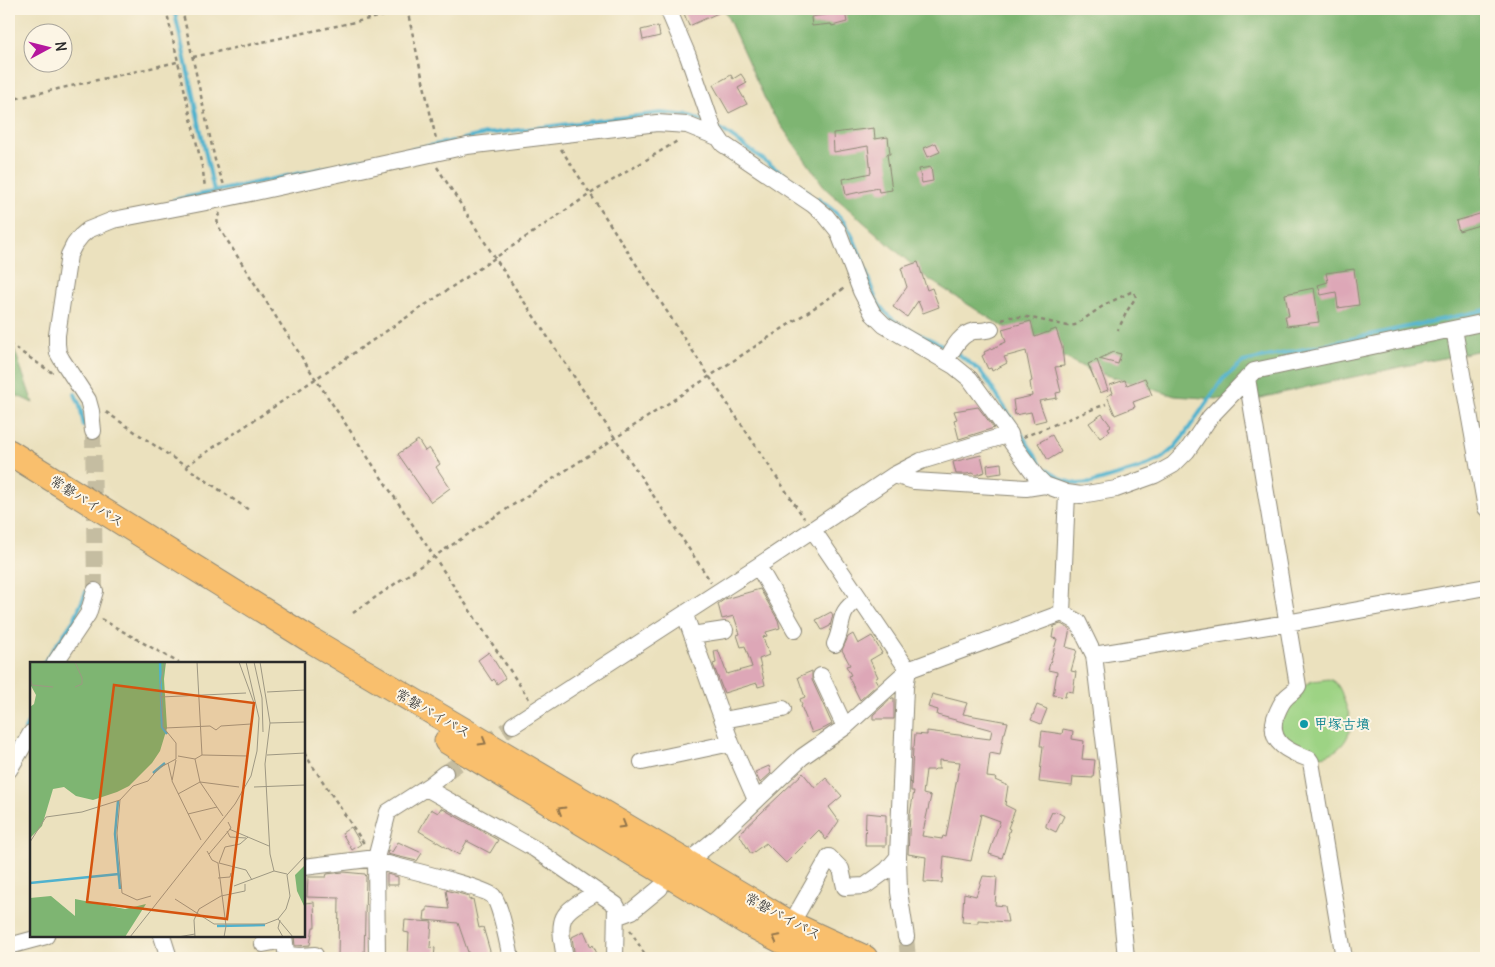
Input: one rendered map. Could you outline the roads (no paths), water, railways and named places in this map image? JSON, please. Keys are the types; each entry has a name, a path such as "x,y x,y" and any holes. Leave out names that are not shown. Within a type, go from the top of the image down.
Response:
{"highway":[{"name":"常磐バイパス","path":"9,452 309,639 791,924 865,958"},
{"name":"常磐バイパス","path":"9,471 740,918 788,944 820,958"}],"street":[{"path":"668,9 688,56 714,129 723,144 812,204 826,216 838,231 861,291 874,314 884,325 950,355 970,379 1010,434 1012,443 1036,476 1045,485 1067,493 1081,495 1116,489 1155,475 1173,465 1187,451 1210,417 1254,371 1486,322"},
{"path":"93,431 88,400 58,353 57,344 66,268 74,245 88,230 107,222 226,192 434,147 482,144 657,123 686,125 696,129 714,129"},
{"path":"950,355 957,343 968,333 991,329"},
{"path":"1454,329 1486,508"},
{"path":"1247,378 1298,686 1284,700 1276,715 1274,731 1279,743 1292,752 1310,759 1311,762 1344,958"},
{"path":"513,726 685,615 894,475 921,461 1010,434"},
{"path":"894,475 914,481 1026,488 1045,485"},
{"path":"1062,613 1067,493"},
{"path":"813,530 908,670 905,687 898,857 899,892 906,937"},
{"path":"758,566 795,630"},
{"path":"1094,655 1287,624 1486,587"},
{"path":"56,662 88,614 95,591"},
{"path":"835,644 844,612 849,605 859,599"},
{"path":"696,855 718,837 802,757 845,727 908,670 1062,613 1078,622 1094,655 1109,778 1126,958"},
{"path":"685,615 731,743 756,800"},
{"path":"692,635 725,630"},
{"path":"821,676 845,727"},
{"path":"723,720 783,709"},
{"path":"16,759 30,735"},
{"path":"642,762 731,743"},
{"path":"377,958 376,860 388,812 426,788 445,773"},
{"path":"426,788 535,850 597,892 618,910 632,911 660,888"},
{"path":"791,924 829,857 840,869 845,887 865,886 887,870 898,857"},
{"path":"305,868 376,860 492,895 498,904 511,958"},
{"path":"565,958 561,936 562,918 571,908 597,892"},
{"path":"615,958 618,910"},
{"path":"9,946 42,937"},
{"path":"162,937 169,958"},
{"path":"263,944 284,938 288,955 316,955"}],"waterway":[{"path":"174,9 214,191"},
{"path":"463,139 486,134 661,113 691,116 705,122"},
{"path":"721,129 808,192"},
{"path":"174,200 453,141"},
{"path":"818,199 837,213 844,222 859,251 874,295 882,308 899,324 948,348"},
{"path":"957,353 979,370 987,380 1043,468 1063,480 1077,484 1091,483 1141,468 1162,458 1182,438 1223,379 1243,362 1486,310"},
{"path":"75,394 80,406 84,426"},
{"path":"45,662 74,620 86,592"},
{"path":"25,729 30,720"}],"tunnel":[{"path":"93,431 95,591"},
{"path":"445,773 513,725"},
{"path":"906,937 908,958"}],"place":[{"name":"甲塚古墳","path":"1304,724"}]}
